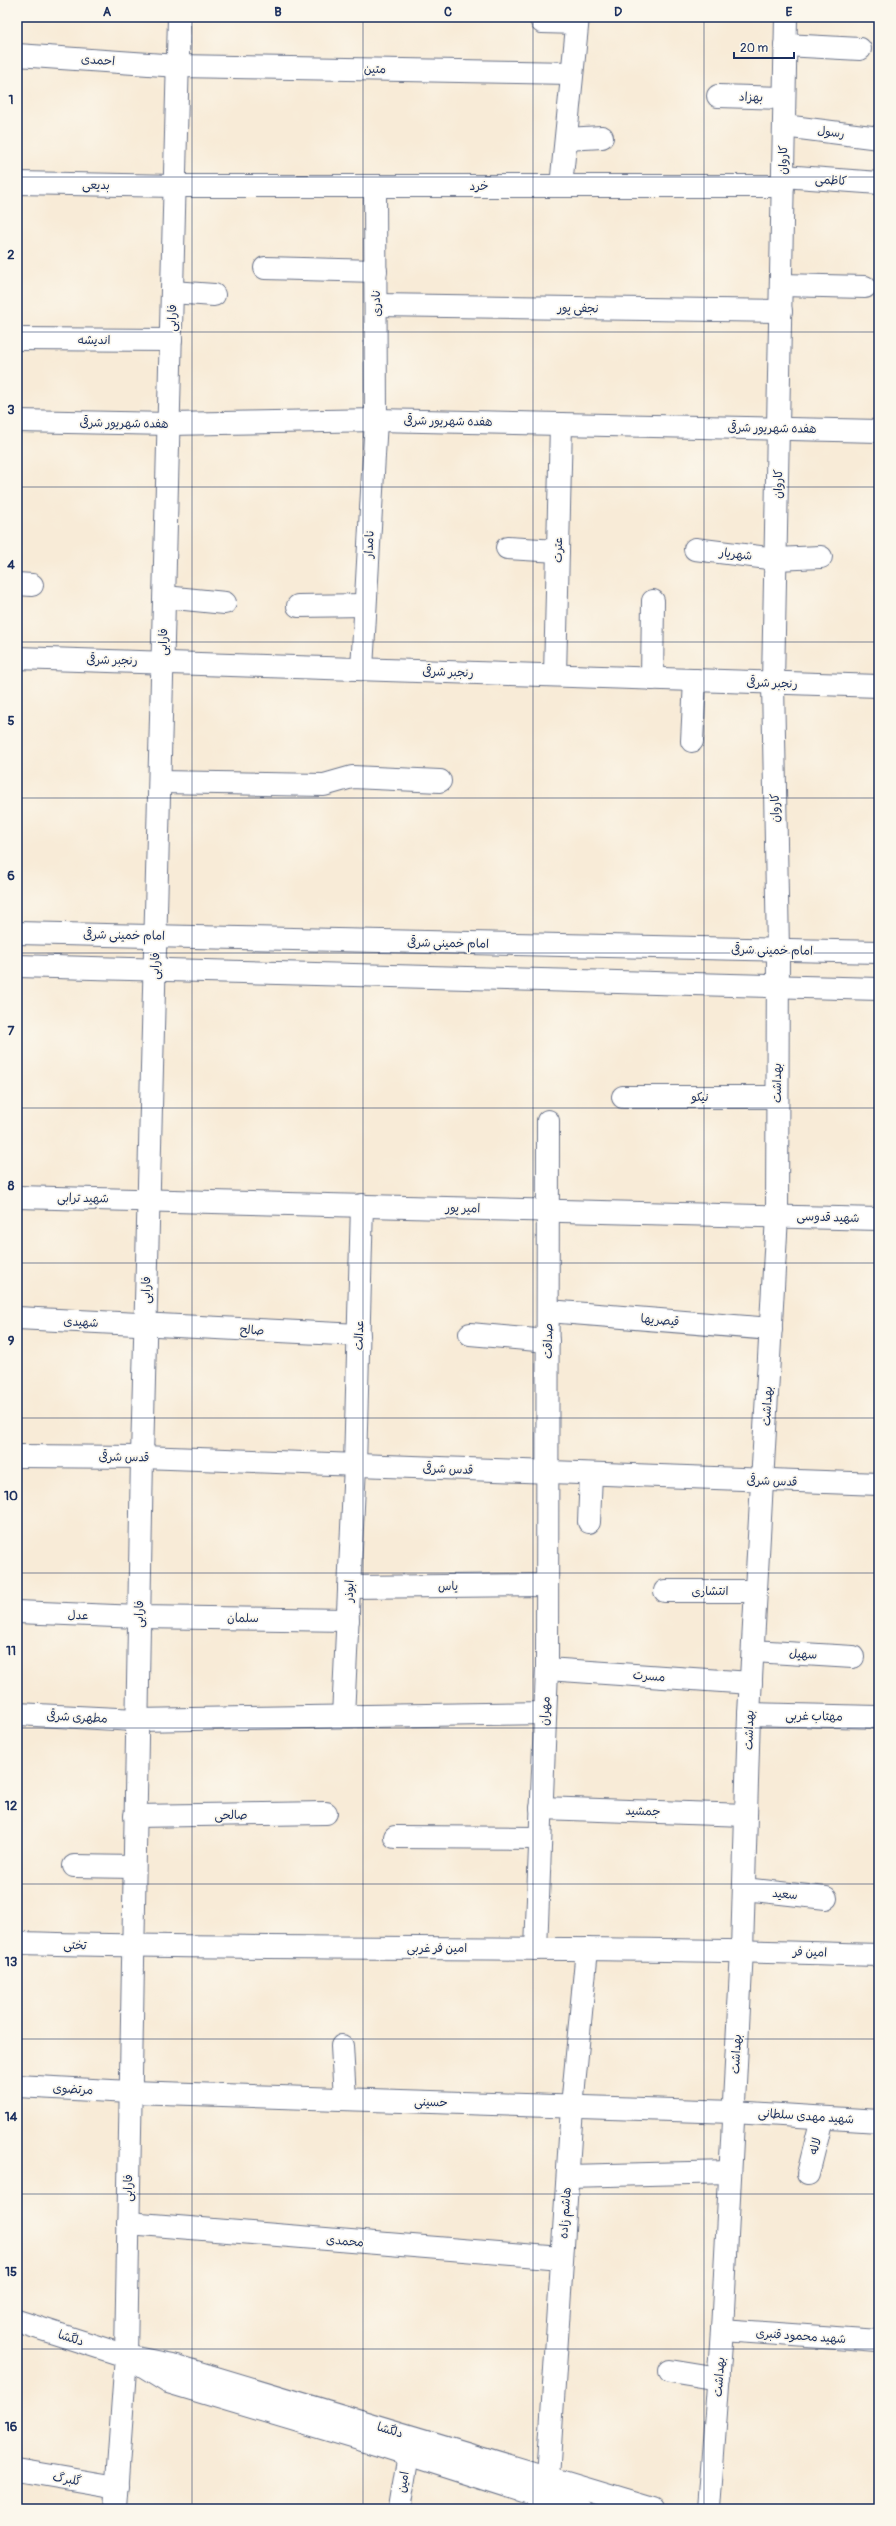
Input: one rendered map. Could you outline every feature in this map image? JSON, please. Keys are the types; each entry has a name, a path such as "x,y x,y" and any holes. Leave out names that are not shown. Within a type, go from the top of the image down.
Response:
{"street":[{"name":"فارابی","path":"115,2509 126,2356 145,1325 180,17"},
{"name":"کاروان","path":"778,950 773,683 786,17"},
{"path":"542,22 577,20 561,186"},
{"path":"785,45 860,49"},
{"name":"احمدی","path":"17,55 178,66"},
{"name":"متین","path":"178,66 572,73"},
{"name":"بهزاد","path":"718,96 784,98"},
{"name":"رسول","path":"784,126 879,138"},
{"path":"566,139 602,137"},
{"name":"خرد","path":"175,186 561,186 783,181"},
{"name":"کاظمی","path":"783,181 879,183"},
{"name":"بدیعی","path":"17,183 175,186"},
{"name":"نادری","path":"375,186 376,420"},
{"path":"265,268 376,271"},
{"path":"781,285 865,287"},
{"path":"172,292 214,295"},
{"name":"نجفی پور","path":"376,305 781,311"},
{"name":"اندیشه","path":"17,339 171,340"},
{"name":"هفده شهریور شرقی","path":"17,421 170,424 376,420 879,431"},
{"name":"نامدار","path":"362,668 376,420"},
{"name":"عترت","path":"555,675 562,424"},
{"path":"507,548 558,551"},
{"name":"شهریار","path":"695,549 776,559 821,557"},
{"path":"165,597 225,603"},
{"path":"652,679 653,601"},
{"path":"298,606 365,605"},
{"name":"رنجبر شرقی","path":"17,658 163,661 879,686"},
{"path":"692,741 695,680"},
{"path":"160,782 324,785 352,777 440,781"},
{"name":"امام خمینی شرقی","path":"17,933 879,952"},
{"name":"بهداشت","path":"709,2509 722,2330 742,1950 749,1714 777,1216 778,950"},
{"path":"17,966 879,989"},
{"name":"نیکو","path":"623,1097 777,1097"},
{"name":"صداقت","path":"547,1473 548,1311 546,1210 548,1121"},
{"name":"شهید ترابی","path":"17,1197 149,1200"},
{"name":"امیر پور","path":"149,1200 777,1216"},
{"name":"عدالت","path":"355,1466 362,1205"},
{"name":"شهید قدوسی","path":"777,1216 879,1219"},
{"name":"قیصریها","path":"548,1311 771,1329"},
{"name":"شهیدی","path":"17,1318 145,1325"},
{"name":"صالح","path":"145,1325 359,1335"},
{"path":"470,1334 548,1341"},
{"name":"قدس شرقی","path":"17,1456 142,1457 762,1481 879,1484"},
{"name":"ابوذر","path":"343,1716 355,1466"},
{"name":"مهران","path":"536,1949 547,1669 547,1473"},
{"path":"589,1522 591,1474"},
{"name":"یاس","path":"349,1587 547,1585"},
{"name":"انتشاری","path":"664,1591 756,1591"},
{"name":"عدل","path":"17,1612 139,1617"},
{"name":"سلمان","path":"139,1617 348,1620"},
{"name":"سهیل","path":"753,1651 853,1657"},
{"name":"مسرت","path":"547,1669 751,1684"},
{"path":"137,1720 545,1712"},
{"name":"مطهری شرقی","path":"17,1714 137,1720"},
{"name":"مهتاب غربی","path":"749,1714 879,1717"},
{"name":"جمشید","path":"541,1808 746,1815"},
{"name":"صالحی","path":"135,1816 326,1813"},
{"path":"395,1837 540,1838"},
{"path":"74,1866 134,1867"},
{"name":"سعید","path":"744,1889 826,1898"},
{"name":"تختی","path":"17,1943 133,1946"},
{"name":"امین فر غربی","path":"133,1946 742,1950"},
{"name":"هاشم زاده","path":"548,2477 572,2107 588,1949"},
{"name":"امین فر","path":"742,1950 879,1955"},
{"path":"342,2046 345,2099"},
{"name":"مرتضوی","path":"17,2086 130,2092"},
{"name":"حسینی","path":"130,2092 733,2112"},
{"name":"شهید مهدی سلطانی","path":"733,2112 879,2121"},
{"name":"لاله","path":"808,2174 822,2118"},
{"path":"568,2176 730,2172"},
{"name":"محمدی","path":"128,2223 562,2258"},
{"name":"دلگشا","path":"17,2321 126,2356 176,2366 653,2509"},
{"name":"شهید محمود قنبری","path":"722,2330 879,2341"},
{"name":"دلگشا","path":"126,2356 168,2382 408,2454 521,2499 580,2509"},
{"path":"670,2371 719,2379"},
{"name":"امین","path":"398,2509 408,2454"},
{"name":"گلبرگ","path":"17,2470 117,2487"}]}
